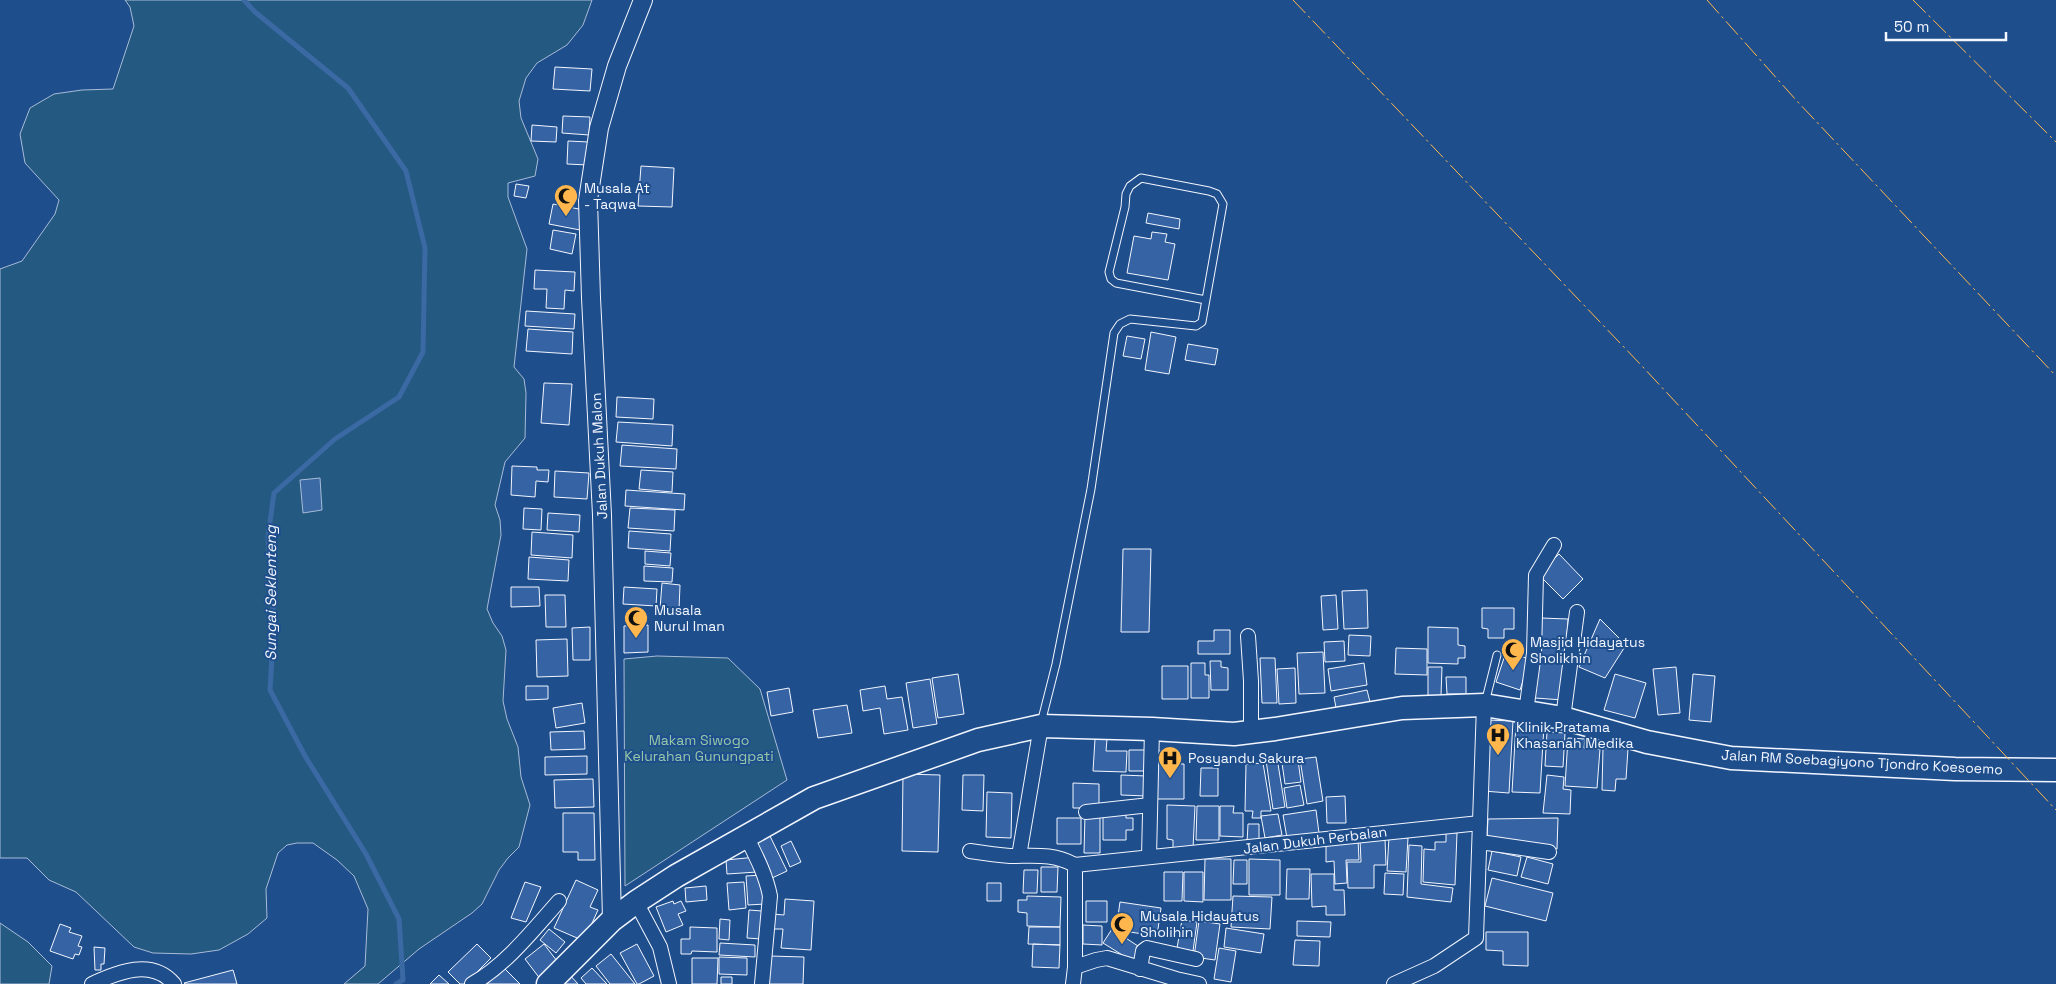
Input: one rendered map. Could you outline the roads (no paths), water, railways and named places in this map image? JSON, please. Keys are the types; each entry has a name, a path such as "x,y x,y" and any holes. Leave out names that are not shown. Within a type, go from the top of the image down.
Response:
{"main road":[{"name":"Jalan RM Soebagiyono Tjondro Koesoemo","path":"548,984 612,920 636,902 814,798 978,740 1041,726 1152,729 1234,734 1402,708 1484,705 1563,718 1647,742 1731,758 1955,769 2056,770"}],"street":[{"name":"Jalan Dukuh Malon","path":"612,920 602,515 588,200 599,128 617,66 643,0"},
{"path":"1526,712 1534,653 1536,575 1554,545"},
{"path":"1563,718 1577,612"},
{"path":"1248,636 1251,681 1251,732"},
{"path":"1394,984 1434,966 1476,938 1484,705"},
{"path":"1019,856 1041,726"},
{"path":"1149,856 1152,729"},
{"path":"1086,812 1150,804"},
{"name":"Jalan Dukuh Perbalan","path":"1075,865 1480,823"},
{"path":"746,836 768,884 770,896 762,984"},
{"path":"1480,842 1549,852"},
{"path":"970,851 1019,856 1044,855 1063,858 1075,865 1076,967 1073,984"},
{"path":"472,984 487,976 559,901"},
{"path":"636,902 660,947 669,984"},
{"path":"1140,969 1143,951 1147,948 1196,959"},
{"path":"1076,967 1107,958 1140,969 1200,984"},
{"path":"92,984 104,978 136,969 151,969 168,977 174,984"}],"lane":[{"path":"1041,726 1056,664 1091,489 1114,333 1120,324 1130,319 1196,326 1202,322 1206,300 1223,204 1217,194 1209,191 1141,178 1130,186 1126,194 1125,207 1109,272 1111,279 1116,283 1206,300"},
{"path":"1484,705 1497,655"}],"waterway":[{"name":"Sungai Seklenteng","path":"244,0 255,12 348,88 406,171 425,248 423,352 399,397 335,439 274,493 268,537 274,623 270,690 305,756 366,854 399,919 403,980 396,984"}],"place":[{"name":"Musala At - Taqwa","path":"566,217"},
{"name":"Musala Nurul Iman","path":"636,639"},
{"name":"Masjid Hidayatus Sholikhin","path":"1513,671"},
{"name":"Klinik Pratama Khasanah Medika","path":"1498,756"},
{"name":"Posyandu Sakura","path":"1170,779"},
{"name":"Musala Hidayatus Sholihin","path":"1122,945"}],"park label":[{"name":"Makam Siwogo Kelurahan Gunungpati","path":"699,748"}]}
